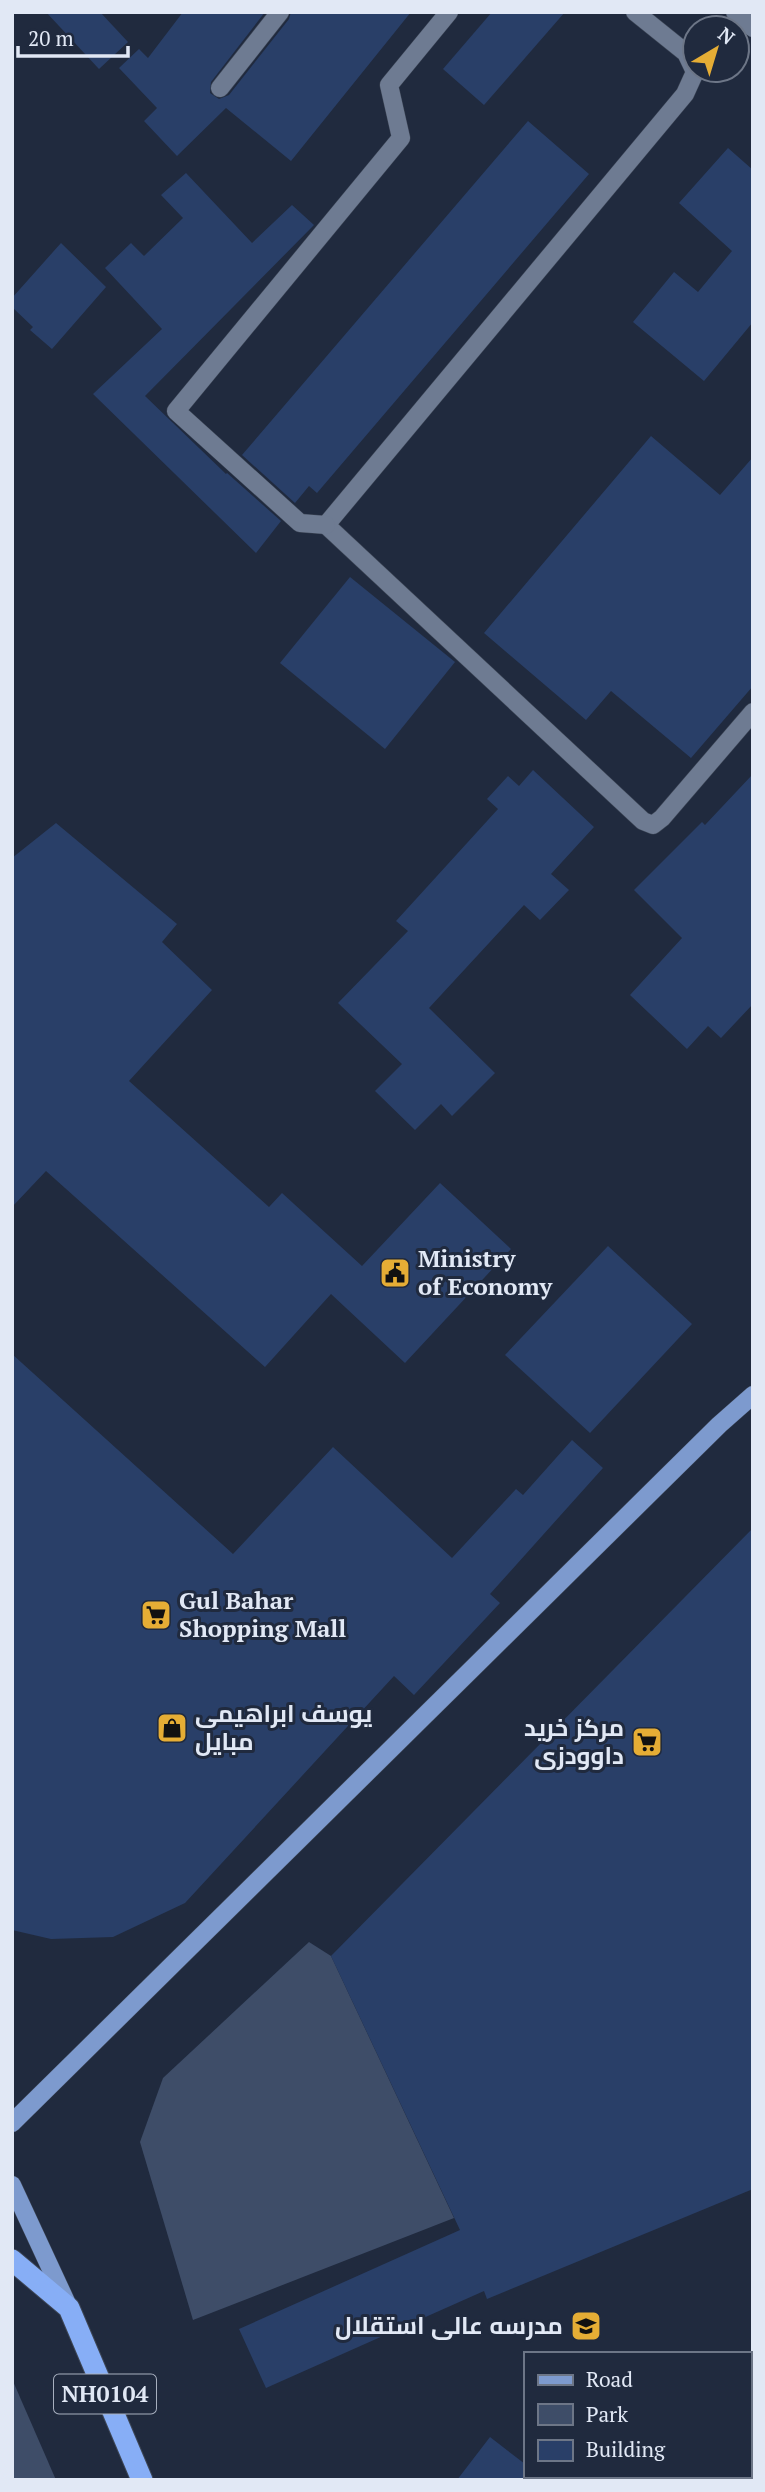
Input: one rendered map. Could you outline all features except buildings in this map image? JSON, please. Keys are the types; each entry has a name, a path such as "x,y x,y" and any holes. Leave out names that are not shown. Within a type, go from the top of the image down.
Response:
{"highway":[{"name":"NH0104","path":"12,2259 69,2308 142,2480"}],"main road":[{"path":"12,2123 709,1435 753,1395"},
{"path":"12,2185 69,2308"}],"lane":[{"path":"220,88 281,12"},
{"path":"449,12 389,85 401,138 176,411 300,523 326,525 643,821 653,825 662,818 753,712"},
{"path":"326,525 685,94 695,72 686,53 635,12"},
{"path":"735,12 753,28"}],"green space":[{"path":"309,1942 331,1956 454,2218 193,2320 140,2142 163,2078"},
{"path":"12,2379 56,2480 12,2480"}],"place":[{"name":"Ministry of Economy","path":"395,1273"},
{"name":"Gul Bahar Shopping Mall","path":"156,1615"},
{"name":"یوسف ابراهیمی مبایل","path":"172,1728"},
{"name":"مرکز خرید داوودزی","path":"647,1742"},
{"name":"مدرسه عالی استقلال","path":"586,2326"}]}
